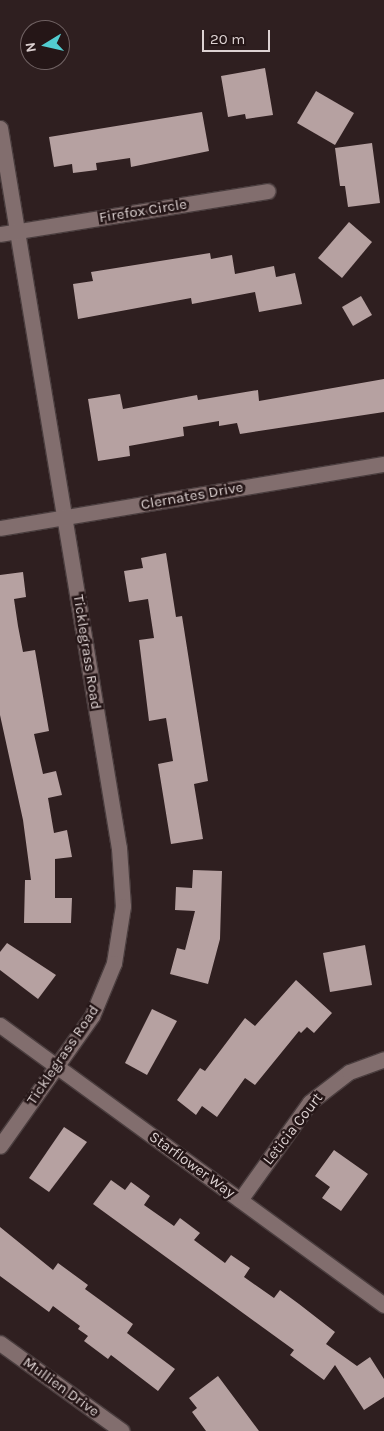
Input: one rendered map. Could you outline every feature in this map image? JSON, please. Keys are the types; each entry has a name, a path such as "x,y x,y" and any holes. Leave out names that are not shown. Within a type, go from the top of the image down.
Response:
{"street":[{"name":"Ticklegrass Road","path":"0,128 119,848 123,906 116,953 104,990 92,1016 58,1067 0,1146"},
{"name":"Firefox Circle","path":"0,234 268,191"},
{"name":"Clernates Drive","path":"0,528 384,464"},
{"name":"Starflower Way","path":"0,1025 384,1304"},
{"name":"Leticia Court","path":"240,1200 310,1102 349,1072 384,1059"},
{"name":"Mullien Drive","path":"0,1343 122,1431"}],"building":[{"path":"265,68 273,115 246,119 245,114 228,117 221,76"},
{"path":"316,91 354,113 335,145 297,123"},
{"path":"202,112 209,151 131,167 130,158 96,163 97,170 73,173 72,164 54,167 49,137"},
{"path":"372,143 380,203 348,207 345,186 340,186 335,148"},
{"path":"349,222 372,242 342,278 318,258"},
{"path":"210,253 211,259 232,255 235,274 274,266 276,277 295,273 302,304 259,312 255,292 192,304 191,298 78,319 73,284 93,281 91,272"},
{"path":"361,296 372,315 353,326 342,307"},
{"path":"384,379 384,412 240,434 237,423 219,426 219,421 183,427 184,436 129,446 130,456 98,461 88,399 120,394 123,409 197,395 198,400 258,390 259,401"},
{"path":"166,553 176,617 182,616 208,781 194,784 203,839 171,844 158,764 173,761 166,718 149,721 139,640 154,638 148,599 129,602 124,571 143,568 141,558"},
{"path":"23,572 26,597 14,599 23,652 35,650 49,731 34,734 43,774 56,771 62,795 48,798 54,833 67,830 72,857 55,859 55,898 72,898 71,923 24,923 25,880 31,880 23,820 0,715 0,575"},
{"path":"193,870 222,871 220,939 208,984 170,974 177,948 185,950 195,911 175,910 176,887 192,888"},
{"path":"7,943 56,975 38,999 0,970 0,952"},
{"path":"365,945 372,985 330,992 323,953"},
{"path":"296,980 332,1013 314,1033 307,1027 301,1033 299,1031 255,1085 245,1078 217,1117 202,1106 196,1115 177,1100 200,1068 205,1071 245,1018 255,1026"},
{"path":"152,1009 177,1021 147,1075 125,1063"},
{"path":"64,1127 87,1142 49,1192 29,1178"},
{"path":"334,1150 368,1174 341,1211 322,1198 330,1187 315,1176"},
{"path":"111,1180 125,1190 131,1182 150,1196 144,1205 174,1226 180,1218 200,1233 194,1240 225,1263 231,1255 250,1268 244,1277 274,1298 280,1290 299,1304 335,1332 326,1344 357,1366 370,1357 384,1379 384,1397 364,1410 335,1365 324,1380 290,1355 294,1350 93,1204"},
{"path":"0,1227 53,1270 58,1263 88,1285 85,1289 133,1324 127,1333 175,1369 158,1391 111,1355 108,1359 84,1341 88,1336 78,1329 80,1326 53,1306 49,1312 0,1276"},
{"path":"218,1376 259,1431 206,1431 192,1412 197,1408 189,1398"}]}
